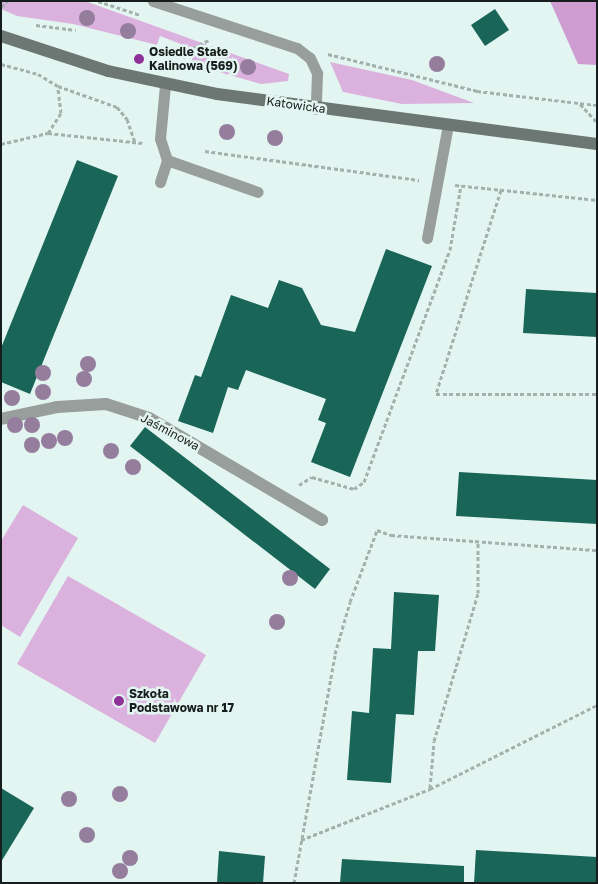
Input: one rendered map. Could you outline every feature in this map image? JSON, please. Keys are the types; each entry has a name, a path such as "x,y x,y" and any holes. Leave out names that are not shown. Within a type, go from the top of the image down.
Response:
{"street":[{"name":"Katowicka","path":"1,36 99,68 165,85 316,109 597,144"},
{"name":"Jaśminowa","path":"1,419 57,408 106,404 149,418 322,520"}],"lane":[{"path":"153,1 288,45 310,58 318,80 316,109"},
{"path":"160,182 167,160 160,126 165,85"},
{"path":"427,238 448,125"},
{"path":"167,160 258,192"}],"path":[{"path":"1,7 8,1"},
{"path":"98,1 142,16"},
{"path":"34,24 76,30"},
{"path":"183,58 193,48 213,38 204,36"},
{"path":"310,58 331,54 477,91 597,105"},
{"path":"1,64 38,74 58,86 117,107 127,119 135,142"},
{"path":"48,133 61,113 58,86"},
{"path":"580,104 597,122"},
{"path":"1,144 48,133 163,145"},
{"path":"202,151 437,183 597,200"},
{"path":"283,497 312,477 354,489 364,482 450,250 461,185"},
{"path":"501,190 436,394 597,394"},
{"path":"294,883 335,654 350,602 377,530 391,536 597,550"},
{"path":"430,789 434,741 478,593 478,542"},
{"path":"301,840 430,789 597,705"}],"shaded area":[{"path":"1,1 85,1 289,74 288,81 261,84 190,64 194,49 160,36 157,45 73,24 17,16 1,9"},
{"path":"550,1 597,1 597,65 578,64"},
{"path":"330,62 412,80 474,103 402,104 343,92"},
{"path":"23,505 78,538 20,637 1,625 1,541"},
{"path":"68,576 206,655 155,743 17,664"}],"building":[{"path":"495,9 509,30 485,46 471,25"},
{"path":"77,160 118,176 30,394 1,382 1,348"},
{"path":"386,249 432,266 350,477 311,462 326,423 318,420 326,399 246,370 238,390 228,387 213,433 178,421 195,375 201,377 231,295 268,308 279,280 302,288 321,325 355,332"},
{"path":"526,289 597,293 597,337 523,333"},
{"path":"145,427 330,569 315,589 130,446"},
{"path":"459,472 597,480 597,524 456,516"},
{"path":"394,592 439,595 435,651 418,651 414,715 396,714 391,783 347,780 352,711 369,713 373,648 391,649"},
{"path":"1,788 34,808 1,862"},
{"path":"476,850 597,857 597,883 474,883"},
{"path":"219,851 265,856 263,883 217,883"},
{"path":"342,859 464,866 464,883 340,883"}],"place":[{"name":"Osiedle Stałe Kalinowa (569)","path":"139,59"},
{"name":"Szkoła Podstawowa nr 17","path":"119,701"}]}
